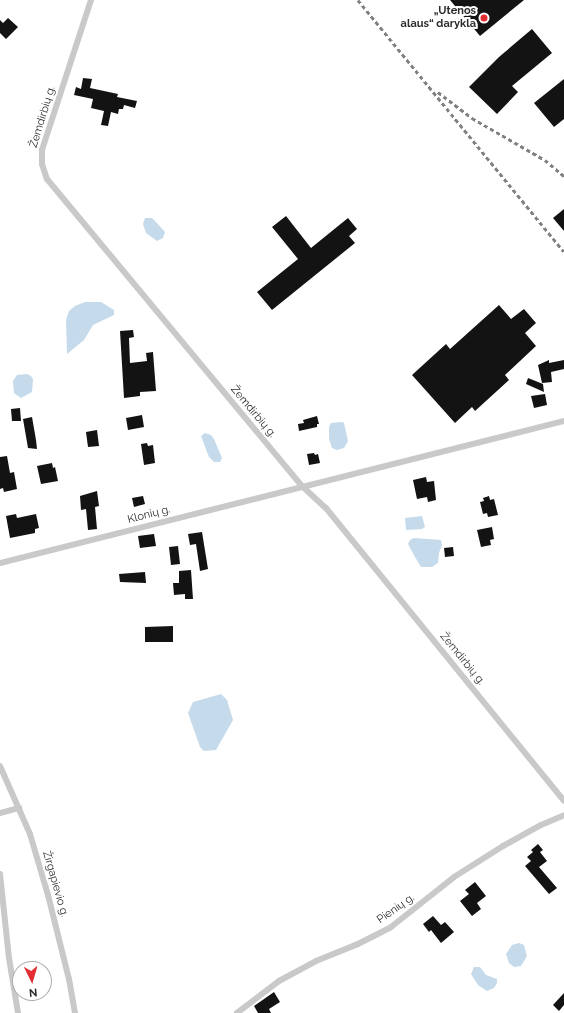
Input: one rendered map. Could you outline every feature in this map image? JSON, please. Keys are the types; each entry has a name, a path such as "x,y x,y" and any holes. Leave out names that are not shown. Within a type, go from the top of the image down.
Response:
{"street":[{"name":"Žemdirbių g.","path":"91,0 42,150 42,164 47,179 302,486 326,508 564,801"},
{"name":"Klonių g.","path":"0,563 564,421"},
{"name":"Žirgapievio g.","path":"0,766 30,834 70,979 75,1013"},
{"path":"0,813 19,808"},
{"name":"Pienių g.","path":"237,1013 279,981 316,961 358,944 391,927 454,877 503,846 541,825 564,815"},
{"path":"0,874 9,958 18,1013"}],"water":[{"path":"145,218 152,218 165,232 163,238 157,241 146,233 143,224"},
{"path":"85,302 101,302 114,310 114,315 93,325 84,340 67,354 66,320 69,311 75,306"},
{"path":"27,374 33,379 32,392 21,398 14,393 13,381 17,375"},
{"path":"331,423 344,423 348,441 344,448 337,450 332,448 329,439 329,427"},
{"path":"205,433 211,435 214,439 222,458 220,462 214,462 209,457 201,436"},
{"path":"422,516 425,527 422,529 406,530 405,518"},
{"path":"414,538 441,540 442,545 438,563 432,567 421,567 408,544 410,540"},
{"path":"221,694 227,700 233,720 216,750 204,751 200,747 188,713 193,702"},
{"path":"519,943 524,945 527,956 521,966 514,967 509,963 506,954 512,945"},
{"path":"474,967 480,967 486,975 497,979 497,983 494,988 487,991 478,985 471,974"}],"building":[{"name":"„Utenos alaus“ darykla","path":"450,0 524,0 480,36"},
{"path":"8,18 18,27 6,39 0,33 0,20 3,23"},
{"path":"532,29 552,53 512,86 518,92 497,114 469,87 499,57"},
{"path":"83,78 92,79 90,88 118,94 117,97 137,101 135,108 124,105 123,109 119,109 118,114 111,112 108,126 101,125 104,111 91,108 93,99 74,95 76,87 81,89"},
{"path":"564,79 564,119 554,127 534,103"},
{"path":"564,209 564,231 553,218"},
{"path":"286,216 311,248 348,218 357,229 349,236 355,243 272,310 257,292 298,259 272,227"},
{"path":"499,305 511,319 524,309 536,323 525,333 536,346 505,375 509,380 475,411 472,407 455,423 412,375 446,344 450,349"},
{"path":"133,330 134,337 129,338 130,363 147,361 146,353 153,352 156,391 140,392 140,396 124,398 120,331"},
{"path":"549,360 549,363 564,360 564,369 551,372 552,382 542,383 538,365"},
{"path":"528,378 543,384 544,392 526,384"},
{"path":"545,394 547,405 534,408 531,396"},
{"path":"20,408 21,421 12,421 11,409"},
{"path":"142,415 144,427 128,430 126,418"},
{"path":"317,416 319,424 317,424 317,427 299,431 298,424 304,423 303,420"},
{"path":"32,417 37,449 28,448 23,419"},
{"path":"97,430 99,446 88,447 86,432"},
{"path":"147,443 148,446 153,445 155,463 144,465 141,444"},
{"path":"314,453 315,455 318,454 320,463 309,465 307,454"},
{"path":"7,456 10,473 14,472 17,489 4,492 3,488 0,489 0,457"},
{"path":"52,463 53,468 55,467 58,481 41,484 37,466"},
{"path":"426,477 427,482 434,481 436,500 428,502 427,497 417,499 413,480"},
{"path":"97,491 99,506 95,507 97,529 88,530 86,509 81,510 80,496"},
{"path":"143,496 145,504 134,507 132,498"},
{"path":"489,496 490,500 494,499 498,515 488,517 487,513 483,514 480,502 484,501 483,498"},
{"path":"16,514 17,518 36,514 39,528 35,529 35,533 10,538 6,516"},
{"path":"492,527 494,539 490,540 491,545 481,547 477,530"},
{"path":"202,532 208,569 200,571 196,544 190,545 188,534"},
{"path":"154,534 156,546 140,548 138,536"},
{"path":"178,546 180,564 171,565 169,547"},
{"path":"453,547 454,556 445,557 444,548"},
{"path":"191,570 193,599 185,599 185,594 174,595 173,583 179,583 179,571"},
{"path":"145,572 146,583 120,582 119,574"},
{"path":"173,626 173,642 145,642 145,627"},
{"path":"538,844 543,850 540,852 547,861 539,867 557,888 549,894 525,866 531,861 527,857 533,852 531,850"},
{"path":"475,882 486,896 477,903 481,909 472,916 460,901 469,894 465,890"},
{"path":"433,916 441,925 445,922 454,932 441,943 431,930 429,932 423,924"},
{"path":"274,992 280,1002 269,1009 271,1013 258,1013 254,1006"},
{"path":"564,993 564,1005 559,1011 553,1005"}],"railway":[{"path":"358,0 564,252"},
{"path":"438,92 472,118 545,160 564,176"}],"place":[{"name":"„Utenos alaus“ darykla","path":"484,18"}]}
